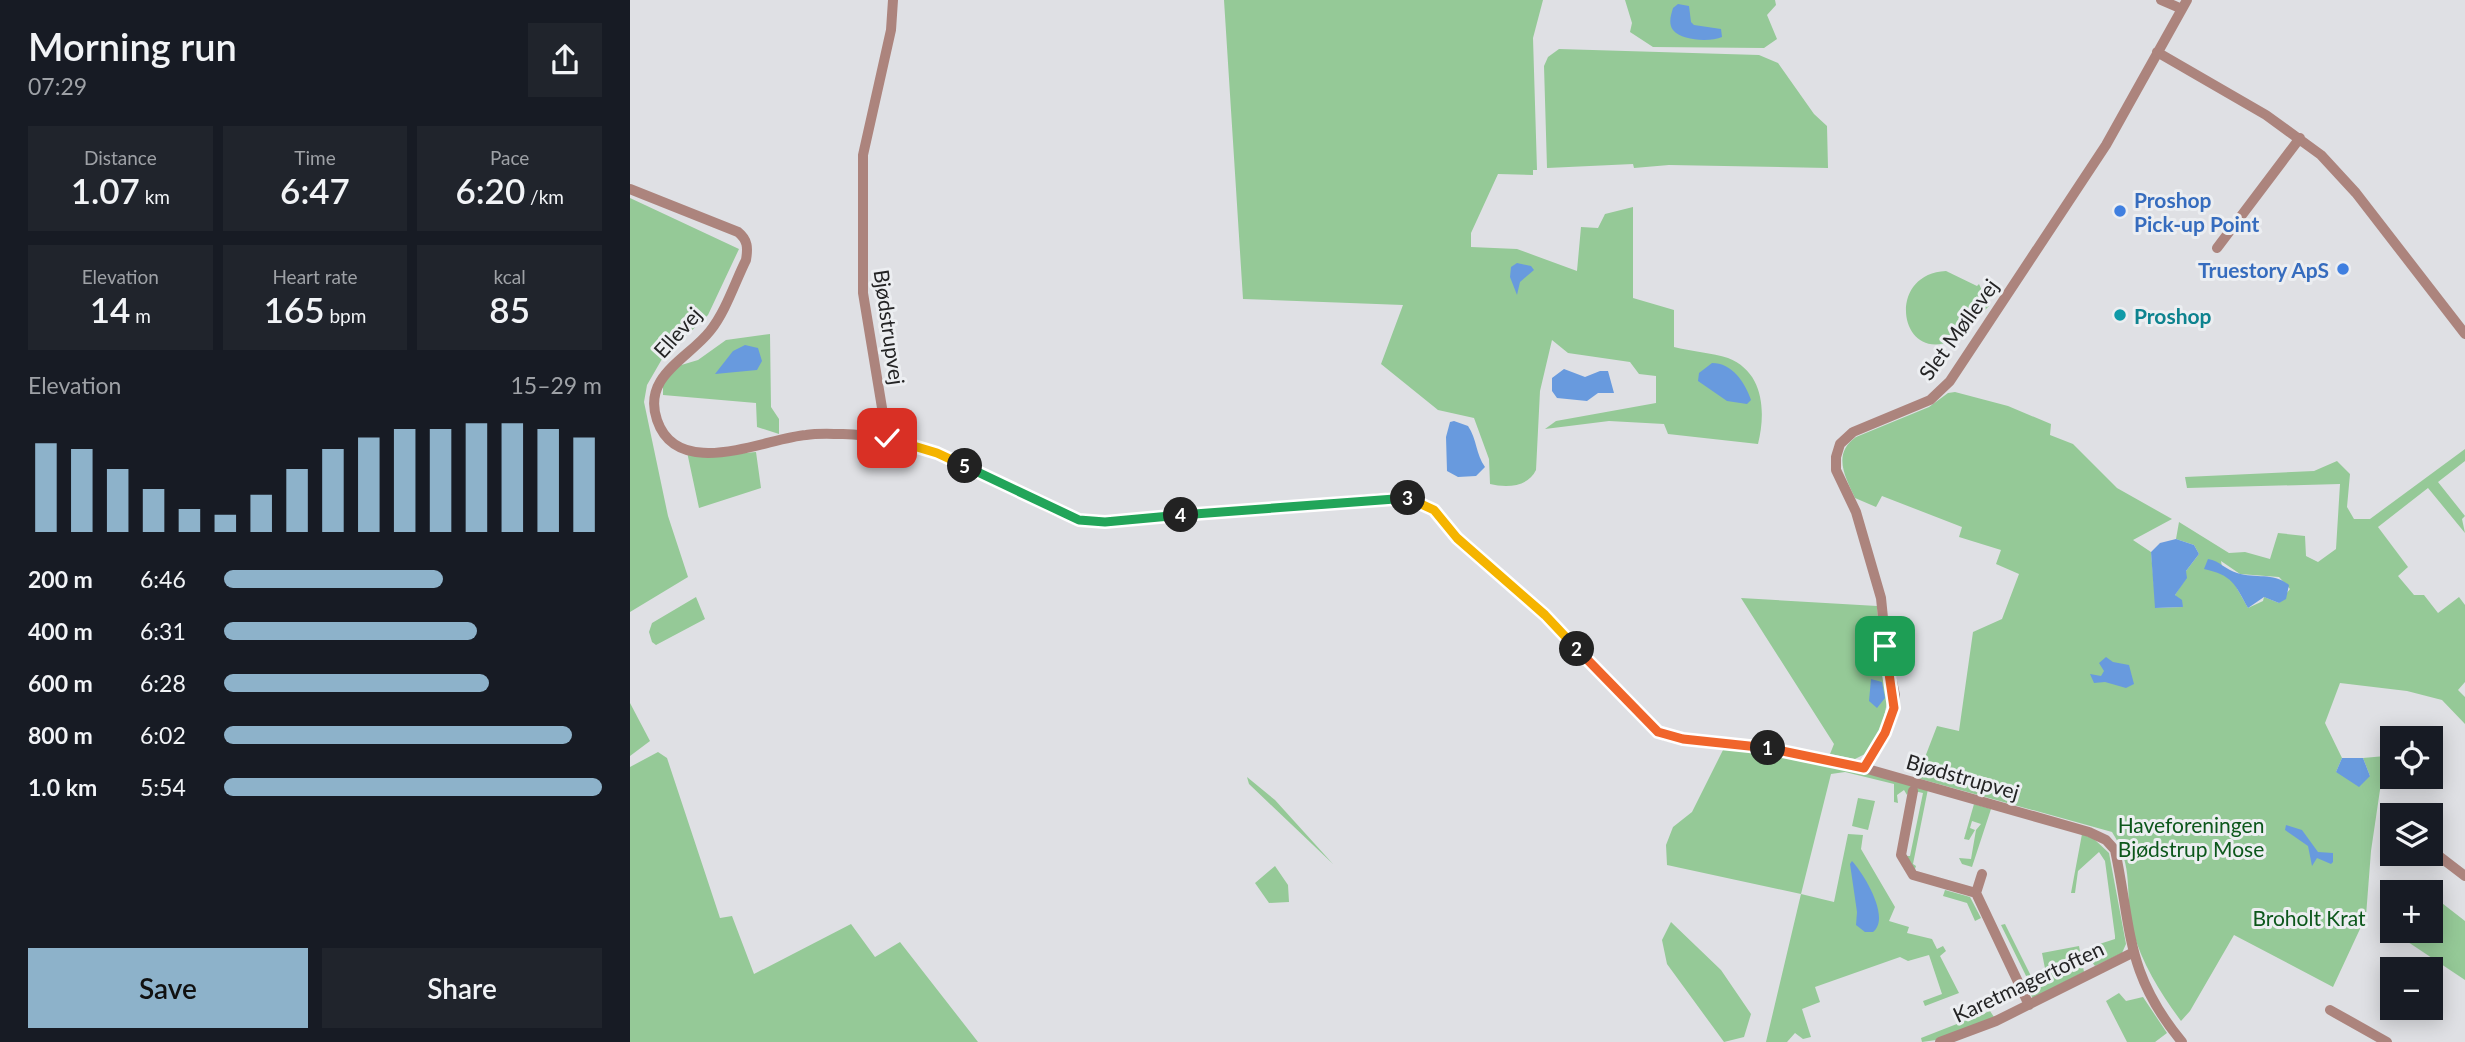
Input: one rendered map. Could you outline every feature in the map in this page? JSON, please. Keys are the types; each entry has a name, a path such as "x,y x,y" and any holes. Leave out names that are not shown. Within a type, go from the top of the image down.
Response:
{"street":[{"name":"Bjødstrupvej","path":"892,0 891,30 863,155 863,293 887,438 937,453 1062,514 1092,522 1398,497 1416,500 1434,510 1457,538 1545,615 1658,732 1675,738 1785,751 1864,768 2090,832 2106,840 2115,850 2132,953 2149,992 2182,1042"},
{"name":"Slet Møllevej","path":"1864,768 1892,718 1895,695 1887,659 1881,598 1856,512 1836,470 1837,450 1853,432 1930,400 1950,381 2106,145 2184,5 2161,0"},
{"path":"2157,52 2266,115 2300,138 2339,173 2465,334"},
{"path":"2217,247 2300,138"},
{"name":"Ellevej","path":"630,189 738,232 748,250 746,260 710,331 673,363 658,383 653,402 663,433 689,449 710,453 752,450 805,435 887,438"},
{"path":"1913,792 1901,855 1913,875 1976,893"},
{"path":"2443,859 2465,876"},
{"path":"1982,874 1976,893 2029,1005"},
{"name":"Karetmagertoften","path":"1940,1042 2029,1005 2132,953"},
{"path":"2330,1010 2387,1042"}],"green space":[{"path":"1224,0 1543,0 1533,38 1537,170 1533,170 1533,175 1498,174 1471,233 1471,247 1517,249 1577,271 1581,227 1598,228 1605,214 1633,207 1633,298 1674,310 1674,347 1728,358 1749,373 1760,394 1762,406 1758,444 1668,434 1664,424 1609,421 1545,429 1556,421 1656,403 1656,376 1639,374 1630,362 1568,353 1552,340 1540,391 1536,470 1528,480 1516,485 1490,484 1489,459 1474,418 1438,410 1381,364 1403,305 1243,299"},
{"path":"1625,0 1775,0 1776,5 1767,15 1777,39 1764,48 1653,47 1630,32 1632,23"},
{"path":"1559,49 1759,55 1778,63 1814,114 1827,126 1828,168 1669,165 1634,168 1633,164 1547,168 1544,66 1548,57"},
{"path":"630,198 739,249 708,315 662,359 647,385 644,402 668,516 688,577 630,612"},
{"path":"1946,271 1977,286 1979,284 1989,306 1958,337 1935,345 1921,341 1911,330 1906,316 1907,301 1913,287 1926,276"},
{"path":"770,334 771,407 779,419 779,434 757,427 756,403 663,395 663,384 678,366 698,360 726,340"},
{"path":"1955,392 2008,406 2051,424 2050,435 2073,444 2117,488 2172,519 2133,540 2151,552 2156,608 2183,607 2175,595 2186,578 2186,571 2199,554 2194,545 2176,539 2179,522 2229,553 2245,552 2270,559 2278,533 2305,536 2306,556 2318,562 2336,549 2340,484 2187,488 2185,477 2314,471 2337,461 2350,474 2347,507 2354,519 2370,519 2465,449 2465,461 2438,482 2465,516 2462,519 2465,533 2428,488 2378,527 2408,567 2398,576 2414,595 2424,595 2438,613 2459,597 2465,605 2465,682 2458,690 2465,697 2465,724 2442,700 2407,691 2340,683 2325,723 2342,758 2336,772 2370,776 2363,758 2380,756 2380,789 2371,851 2366,916 2333,987 2234,935 2190,1011 2181,1021 2141,955 2130,917 2124,857 2112,832 1917,778 1937,726 1959,731 1973,632 2002,619 2019,574 1996,564 2001,550 1959,537 1962,527 1882,496 1876,507 1855,498 1842,458 1849,444 1856,437 1929,407 1948,393","holes":["2221,561 2240,574 2279,577 2290,589 2279,603 2264,597 2263,601 2248,608 2234,583 2223,573"]},
{"path":"687,452 710,456 756,452 761,488 699,508"},
{"path":"696,597 705,619 656,645 652,642 649,632 652,623"},
{"path":"1741,598 1877,606 1881,657 1889,693 1881,731 1865,754 1855,759 1830,754 1834,744"},
{"path":"630,703 650,741 630,756"},
{"path":"1724,748 1780,754 1913,784 1907,795 1904,790 1897,795 1898,803 1894,802 1894,784 1845,772 1831,774 1801,894 1667,865 1666,845 1673,827 1692,812"},
{"path":"658,752 667,758 720,918 732,916 754,974 851,924 875,957 900,942 978,1042 630,1042 630,767"},
{"path":"1247,777 1275,800 1333,864 1249,784"},
{"path":"1915,785 1928,789 1913,864 1916,866 1914,872 1904,856 1910,856 1923,793 1914,791"},
{"path":"1858,798 1875,801 1868,830 1852,826"},
{"path":"1974,804 1991,809 1972,867 1962,864 1959,858 1971,859 1976,830 1981,824 1972,821 1970,828 1975,830 1969,840 1964,839"},
{"path":"1848,834 1863,835 1861,849 1895,907 1889,921 1909,927 1907,933 1932,939 1937,949 1943,946 1946,951 1940,956 1959,993 1925,1006 1923,1001 1942,994 1929,955 1908,961 1900,957 1815,987 1820,1002 1802,1009 1811,1037 1803,1039 1795,1033 1787,1042 1766,1042 1801,894 1834,902"},
{"path":"2082,834 2094,839 2109,853 2126,944 2122,953 2095,966 2088,957 2090,947 2115,939 2115,936 2105,861 2099,852 2078,871 2075,893 2071,893"},
{"path":"1275,866 1288,885 1289,902 1269,903 1255,883"},
{"path":"1945,890 1970,897 1981,918 1975,921 1967,903 1943,896"},
{"path":"2443,904 2465,921 2465,980 2443,965 2443,957 2430,957 2410,943 2443,943"},
{"path":"1671,922 1721,970 1751,1014 1744,1037 1724,1042 1667,964 1662,940"},
{"path":"2005,924 2036,986 2047,979 2042,953 2079,946 2084,972 2033,998 2028,992 2031,986 2001,925"},
{"path":"2119,993 2126,1001 2143,997 2167,1033 2155,1042 2127,1042 2106,1001"},
{"path":"1990,1011 1994,1017 1936,1040 1922,1042 1921,1038"}],"water":[{"path":"1678,4 1689,6 1691,22 1694,25 1721,29 1722,37 1696,40 1677,34 1670,22 1673,8"},
{"path":"1517,263 1531,266 1534,270 1520,282 1517,295 1510,277 1511,267"},
{"path":"745,345 758,348 762,361 757,370 715,374 733,351"},
{"path":"1712,363 1726,366 1737,375 1751,400 1747,404 1727,401 1698,381 1699,373"},
{"path":"1564,369 1585,377 1608,371 1614,393 1598,393 1587,401 1557,398 1552,391 1552,378"},
{"path":"1450,422 1468,426 1473,436 1485,467 1476,476 1458,477 1447,471 1446,437"},
{"path":"2176,539 2194,545 2199,554 2186,571 2187,578 2175,595 2182,600 2183,607 2155,608 2151,552 2160,543"},
{"path":"2208,559 2237,573 2283,581 2289,585 2286,599 2279,603 2264,597 2248,608 2232,582 2221,574 2204,569"},
{"path":"2106,657 2113,662 2129,665 2134,684 2126,688 2105,682 2094,683 2090,674 2101,676 2104,671 2099,663"},
{"path":"1871,679 1882,682 1885,698 1877,708 1869,701"},
{"path":"2342,758 2363,758 2370,776 2359,787 2336,772"},
{"path":"2286,825 2302,830 2318,852 2333,853 2333,862 2331,864 2317,858 2312,866 2308,846 2285,830"},
{"path":"1852,861 1874,896 1879,917 1873,932 1865,932 1856,925 1857,912 1850,864"}],"place":[{"name":"Proshop Pick-up Point","path":"2120,211"},
{"name":"Truestory ApS","path":"2343,269"},
{"name":"Proshop","path":"2120,315"}],"route":[{"path":"887,438 937,453 1062,514 1092,522 1398,497 1416,500 1434,510 1457,538 1545,615 1650,726 1675,738 1785,751 1864,768 1885,733 1894,708 1895,695 1885,646"}],"park label":[{"name":"Haveforeningen Bjødstrup Mose","path":"2191,836"},
{"name":"Broholt Krat","path":"2309,917"}]}
